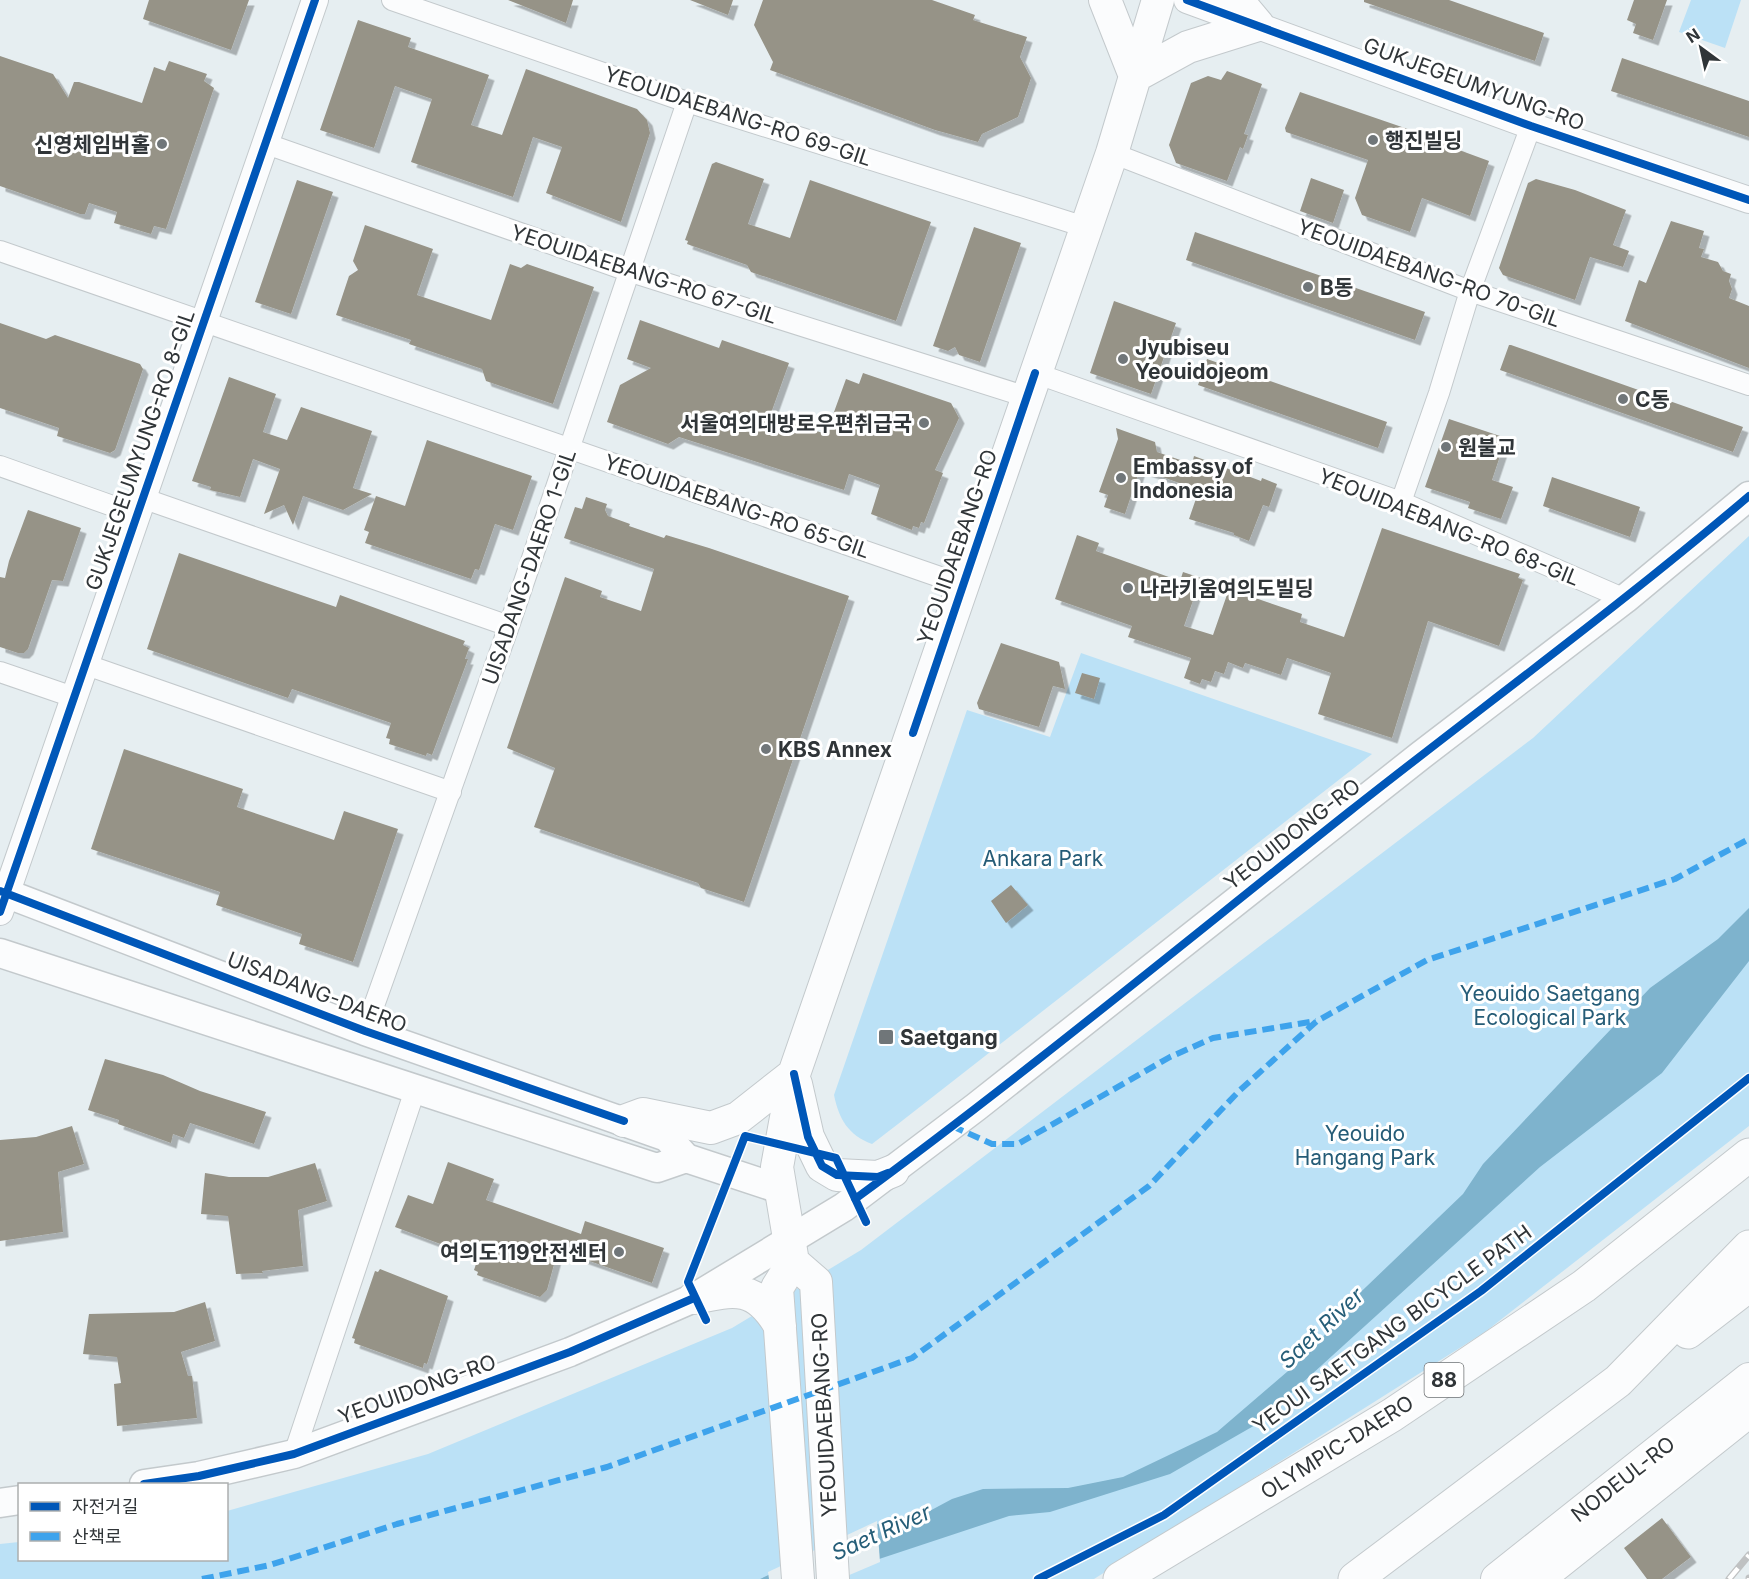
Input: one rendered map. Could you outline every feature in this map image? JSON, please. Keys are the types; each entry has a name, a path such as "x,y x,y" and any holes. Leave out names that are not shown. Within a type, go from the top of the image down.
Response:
{"highway":[{"name":"OLYMPIC-DAERO","path":"1120,1579 1392,1415 1574,1292 1749,1155"},
{"path":"1618,1381 1749,1247"},
{"path":"1354,1579 1749,1285"}],"main road":[{"path":"1105,0 1135,76 1188,47 1258,25 1237,0"},
{"name":"YEOUIDAEBANG-RO","path":"798,1579 776,1315 777,1288 790,1251 780,1189 778,1152 794,1074 1112,153 1158,0"},
{"name":"YEOUIDONG-RO","path":"156,1483 199,1476 294,1454 570,1352 694,1298 790,1251 1420,756 1625,599 1749,496"},
{"name":"UISADANG-DAERO","path":"2,898 365,1031 667,1137 686,1158 780,1189"},
{"path":"0,953 657,1168 686,1158"},
{"path":"624,1121 644,1114 711,1128 738,1118 794,1074 808,1137 813,1153 822,1166 837,1175 878,1177 893,1171"},
{"name":"YEOUIDAEBANG-RO","path":"790,1251 816,1282 833,1579"},
{"path":"694,1298 728,1291 744,1291 776,1315"},
{"name":"NODEUL-RO","path":"1497,1579 1749,1379"},
{"name":"NODEUL-RO","path":"1538,1579 1749,1411"},
{"path":"0,1503 18,1500"}],"street":[{"name":"GUKJEGEUMYUNG-RO 8-GIL","path":"2,898 141,507 264,142 315,0"},
{"name":"YEOUIDAEBANG-RO 69-GIL","path":"392,0 687,102 1085,227"},
{"name":"GUKJEGEUMYUNG-RO","path":"1187,0 1531,126 1749,200"},
{"name":"UISADANG-DAERO 1-GIL","path":"365,1031 509,626 687,102"},
{"name":"GUKJEGEUMYUNG-RO","path":"1401,502 1439,393 1470,291 1531,126"},
{"name":"YEOUIDAEBANG-RO 67-GIL","path":"264,142 631,272 1031,385"},
{"name":"YEOUIDAEBANG-RO 70-GIL","path":"1112,153 1470,291 1749,385"},
{"name":"YEOUIDAEBANG-RO 65-GIL","path":"0,251 963,585"},
{"name":"YEOUIDAEBANG-RO 68-GIL","path":"1031,385 1401,502 1625,599"},
{"name":"GUKJEGEUMYUNG-RO 8-GIL","path":"0,466 141,507 509,626"},
{"path":"84,664 451,792"},
{"path":"0,672 73,697"},
{"path":"294,1454 415,1090"}],"green space":[{"path":"1691,0 1741,0 1725,48 1679,32"},
{"name":"Yeouido Hangang Park","path":"1749,536 1749,1126 1485,1332 1094,1579 0,1579 0,1544 18,1542 18,1561 228,1561 228,1511 428,1454 732,1328 861,1250 1533,738"},
{"name":"Ankara Park","path":"1081,653 1372,754 872,1144 857,1136 846,1125 834,1095 967,710 1050,737"}],"water":[{"name":"Saet River","path":"1749,908 1749,961 1662,1073 1540,1167 1257,1424 1170,1474 1050,1512 1009,1516 858,1566 834,1579 760,1579 886,1520 924,1514 952,1499 983,1489 1068,1488 1123,1477 1217,1432 1316,1347 1342,1310 1463,1194 1483,1164 1650,988 1718,939"}],"pier":[{"path":"877,1521 880,1562 840,1579 769,1579 768,1572"}],"building":[{"path":"149,0 249,0 231,50 143,19"},
{"path":"508,0 573,0 566,23"},
{"path":"690,0 733,0 728,15"},
{"path":"763,0 932,0 975,15 973,20 1027,37 1020,57 1031,78 1018,117 982,134 978,142 935,130 770,70 773,62 754,25"},
{"path":"1364,0 1449,0 1544,33 1535,61 1364,2"},
{"path":"1634,0 1667,0 1653,40 1633,33 1636,24 1627,20"},
{"path":"358,20 411,38 408,47 489,75 471,125 502,135 526,69 637,109 647,120 650,133 621,222 546,193 562,147 533,137 513,197 411,162 432,99 395,86 374,148 320,130"},
{"path":"0,56 53,74 68,98 74,82 79,82 142,103 154,67 165,71 169,61 207,74 204,81 214,88 166,229 154,226 151,234 114,223 117,212 89,203 85,214 80,214 0,186"},
{"path":"1622,58 1749,101 1749,137 1611,91"},
{"path":"1227,71 1262,84 1244,134 1248,135 1243,149 1240,147 1227,181 1176,163 1169,145 1191,83 1208,76 1221,80"},
{"path":"1300,92 1460,147 1459,150 1489,161 1470,216 1422,198 1410,232 1362,215 1355,198 1368,160 1286,132 1285,128"},
{"path":"716,162 764,179 748,224 790,238 810,180 931,222 896,321 751,272 747,265 687,244 688,241 685,240 712,164"},
{"path":"1311,178 1344,190 1333,223 1300,211"},
{"path":"1536,179 1575,190 1626,210 1613,245 1629,251 1623,267 1590,257 1575,300 1503,275 1499,268 1528,183"},
{"path":"297,180 333,192 291,314 255,302"},
{"path":"1671,221 1704,231 1699,248 1704,249 1701,257 1718,262 1723,271 1731,274 1729,281 1732,289 1729,298 1749,306 1749,368 1625,321 1639,280 1646,283"},
{"path":"365,225 433,249 417,295 491,320 510,264 521,268 527,264 594,287 553,404 486,381 482,369 409,344 411,340 336,315 349,276 358,270 353,261"},
{"path":"974,227 1021,243 980,362 959,355 955,347 948,351 933,346"},
{"name":"B동","path":"1195,232 1425,312 1415,340 1186,260"},
{"path":"1114,301 1176,323 1151,394 1090,373"},
{"path":"640,320 719,348 722,340 789,363 770,416 826,434 846,379 859,384 863,373 951,403 959,418 935,470 943,473 924,523 921,522 919,528 913,526 912,530 871,514 880,485 849,474 844,490 679,437 668,444 607,422 620,385 651,368 627,359"},
{"path":"0,323 46,339 55,335 140,364 143,369 115,450 110,453 57,436 59,428 0,408"},
{"name":"C동","path":"1509,345 1743,427 1733,452 1500,370"},
{"path":"1207,359 1387,422 1378,448 1198,385"},
{"path":"229,377 276,394 263,432 287,440 301,407 372,431 353,488 372,494 343,510 303,496 293,525 284,505 264,514 280,469 253,459 240,497 210,490 211,487 192,481"},
{"path":"1449,419 1506,438 1492,480 1513,487 1501,519 1468,508 1470,502 1425,487"},
{"path":"1116,428 1155,442 1157,452 1192,464 1194,456 1261,481 1262,478 1277,484 1269,507 1263,505 1249,541 1234,533 1189,519 1199,490 1140,469 1125,514 1104,507 1108,495 1099,492 1118,439"},
{"path":"427,440 532,476 513,530 495,524 479,570 475,569 471,579 365,543 369,532 364,530 376,496 405,506"},
{"path":"1552,477 1640,507 1630,537 1543,506"},
{"path":"586,497 607,504 605,510 608,516 630,524 629,526 664,538 666,535 709,548 849,596 744,902 701,888 698,883 534,827 555,768 507,748 565,577 602,591 600,597 641,611 654,569 564,538 575,507 582,509"},
{"path":"28,510 81,528 63,581 52,580 28,649 24,653 18,653 0,647 0,577 5,578"},
{"path":"1382,528 1520,574 1518,578 1523,580 1499,646 1428,621 1392,738 1318,714 1331,673 1287,658 1281,675 1245,663 1243,668 1228,662 1224,674 1215,671 1211,682 1202,679 1200,684 1184,678 1191,658 1128,637 1132,626 1055,599 1077,535 1099,543 1096,551 1180,581 1183,572 1201,578 1184,626 1213,635 1229,589 1302,614 1300,622 1344,637"},
{"path":"179,553 336,607 340,595 465,641 463,645 469,648 465,659 468,659 432,755 427,753 426,756 389,744 390,739 386,738 391,723 292,689 288,698 147,649"},
{"path":"1001,643 1059,662 1065,689 1053,686 1039,727 979,709 977,703"},
{"path":"1082,673 1100,678 1094,699 1075,693"},
{"path":"124,749 243,789 237,807 334,840 344,811 398,829 353,962 299,944 302,934 216,905 220,892 91,849"},
{"path":"1011,885 1028,905 1006,923 991,901"},
{"path":"105,1059 163,1075 200,1091 266,1112 254,1144 190,1123 184,1138 173,1134 171,1143 118,1124 119,1120 88,1110"},
{"path":"72,1126 84,1164 58,1172 63,1232 0,1241 0,1140 36,1137"},
{"path":"448,1162 494,1179 486,1200 581,1234 585,1221 664,1248 652,1283 558,1250 547,1290 540,1297 477,1275 478,1272 474,1270 478,1258 395,1227 408,1195 433,1204"},
{"path":"315,1163 327,1201 298,1210 303,1266 262,1271 263,1273 236,1274 228,1216 201,1214 205,1173 229,1177 268,1177"},
{"path":"380,1269 448,1296 427,1364 424,1363 423,1368 354,1343 355,1339 352,1338 375,1271 378,1272"},
{"path":"205,1302 215,1341 181,1352 188,1376 192,1376 197,1418 117,1426 114,1384 121,1383 117,1357 83,1354 89,1314 174,1312"},
{"path":"1662,1518 1691,1557 1662,1579 1647,1579 1624,1548"}],"railway":[{"path":"1729,1579 1749,1555"}],"marked path":[{"path":"202,1579 270,1565 397,1524 607,1467 912,1358 1149,1186 1240,1090 1317,1021 1427,960 1675,879 1749,839"},
{"path":"952,1126 992,1144 1018,1144 1170,1057 1213,1038 1316,1021"}],"cycle path":[{"path":"0,912 315,0"},
{"path":"1187,0 1531,126 1749,200"},
{"path":"913,733 1035,373"},
{"path":"855,1199 1043,1056 1350,811 1651,577 1749,496"},
{"path":"0,891 365,1031 624,1121"},
{"path":"794,1074 808,1137 822,1166 837,1175 878,1177 888,1173"},
{"name":"YEOUI SAETGANG BICYCLE PATH","path":"1038,1579 1164,1515 1481,1291 1749,1078"},
{"path":"706,1320 688,1282 745,1136 836,1158 866,1222"},
{"path":"151,1483 199,1476 294,1454 570,1352 694,1298"}],"place":[{"name":"행진빌딩","path":"1373,140"},
{"name":"신영체임버홀","path":"162,144"},
{"name":"B동","path":"1308,287"},
{"name":"Jyubiseu Yeouidojeom","path":"1123,359"},
{"name":"C동","path":"1623,399"},
{"name":"서울여의대방로우편취급국","path":"924,423"},
{"name":"원불교","path":"1446,447"},
{"name":"Embassy of Indonesia","path":"1121,478"},
{"name":"나라키움여의도빌딩","path":"1128,588"},
{"name":"KBS Annex","path":"766,749"},
{"name":"Saetgang","path":"886,1037"},
{"name":"여의도119안전센터","path":"619,1252"}],"park label":[{"name":"Yeouido Saetgang Ecological Park","path":"1550,1005"}]}
